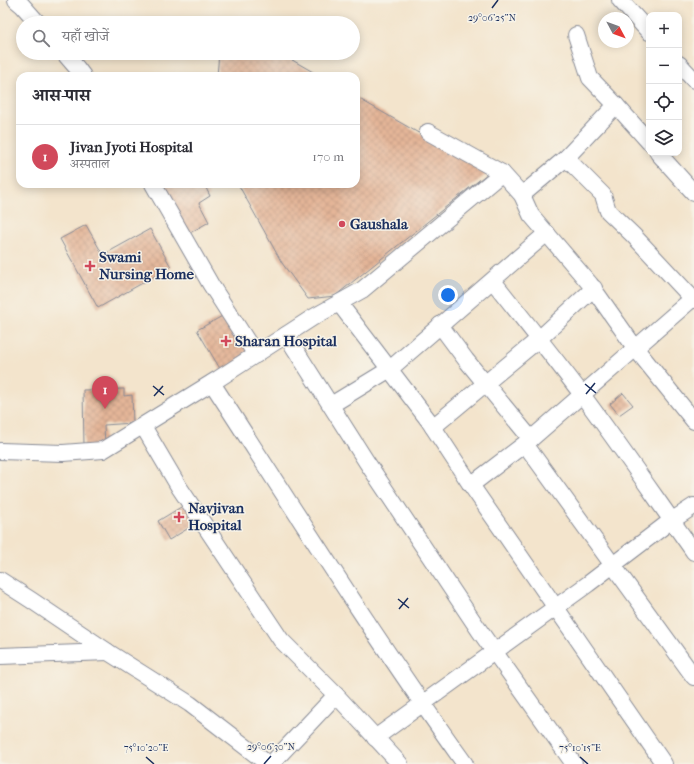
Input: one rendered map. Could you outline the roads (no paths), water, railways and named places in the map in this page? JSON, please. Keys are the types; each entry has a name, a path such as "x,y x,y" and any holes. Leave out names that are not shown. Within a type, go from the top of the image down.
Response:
{"street":[{"path":"16,0 32,16"},
{"path":"620,0 646,29"},
{"path":"576,35 590,78 646,139"},
{"path":"70,60 80,72"},
{"path":"682,67 694,80"},
{"path":"522,195 566,158 616,105"},
{"path":"428,132 502,172 522,195 531,215 594,288 636,349 694,421"},
{"path":"661,156 694,193"},
{"path":"471,485 528,442 693,299 633,235 608,211 603,194 566,158"},
{"path":"0,451 63,453 104,450 212,383 312,318 362,290 502,172"},
{"path":"154,188 211,285 256,355"},
{"path":"330,405 390,370 547,233"},
{"path":"493,281 582,395 627,456 694,552"},
{"path":"433,427 539,339 594,288"},
{"path":"339,303 433,427 471,485 664,764"},
{"path":"440,325 486,383 613,565 694,677"},
{"path":"286,335 366,461 479,630 574,764"},
{"path":"212,383 368,624 465,764"},
{"path":"142,426 179,487 281,640 400,764"},
{"path":"375,738 556,607 672,520 694,506"},
{"path":"0,580 108,652 190,704 270,764 336,696"},
{"path":"0,656 108,652"}],"place":[{"name":"Gaushala","path":"342,224"},
{"name":"Swami Nursing Home","path":"90,266"},
{"name":"Sharan Hospital","path":"226,341"},
{"name":"Jivan Jyoti Hospital","path":"105,409"},
{"name":"Navjivan Hospital","path":"179,517"}]}
